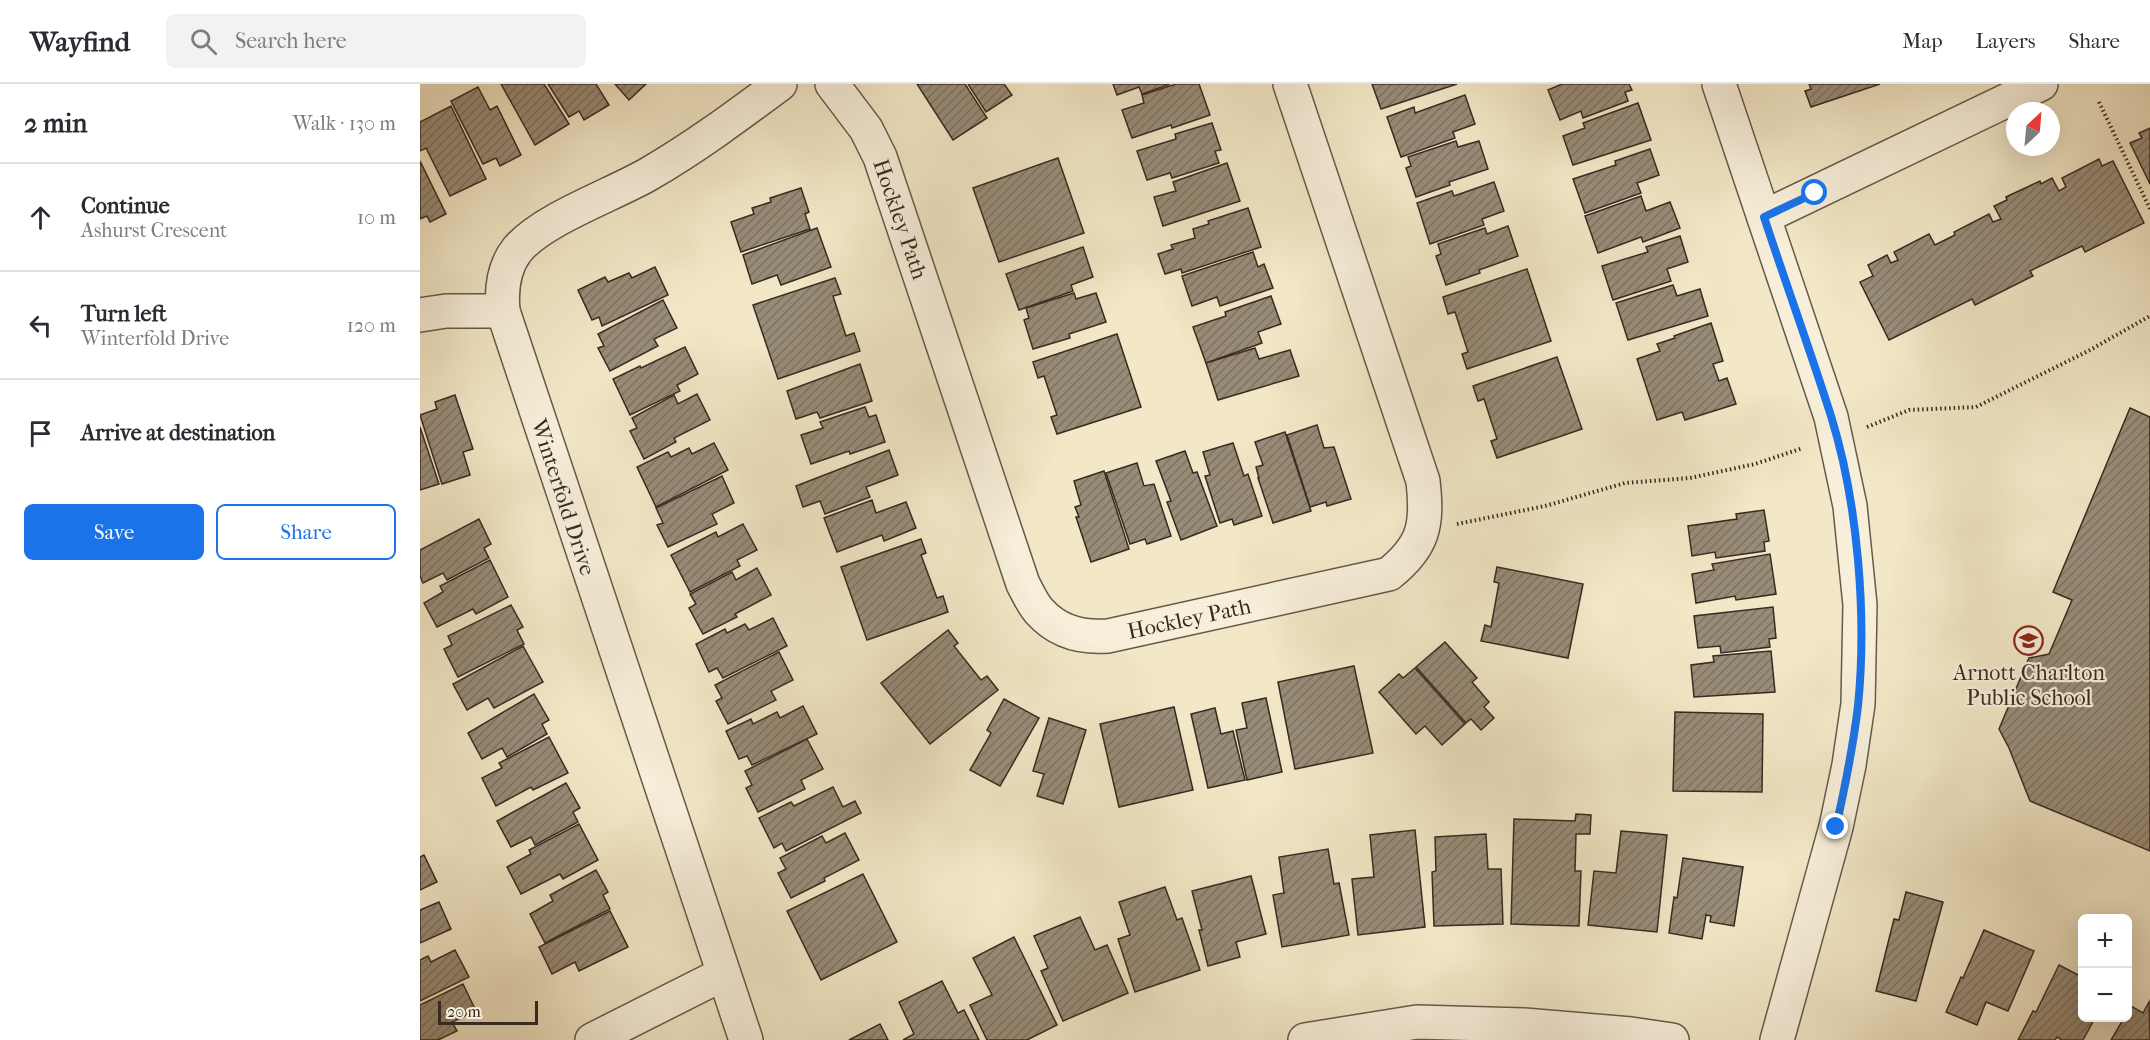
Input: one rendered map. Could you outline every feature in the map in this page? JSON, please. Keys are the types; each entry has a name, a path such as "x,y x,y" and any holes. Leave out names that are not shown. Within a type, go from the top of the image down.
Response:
{"street":[{"name":"Winterfold Drive","path":"746,1040 502,311 501,286 516,251 528,239 546,227 646,176 708,138 780,84"},
{"name":"Hockley Path","path":"832,84 866,129 880,157 1023,584 1039,612 1061,630 1089,637 1108,636 1389,574 1402,563 1424,529 1426,507 1423,482 1290,84"},
{"path":"1719,84 1836,437 1851,515 1860,605 1858,704 1849,765 1833,838 1777,1040"},
{"path":"1764,217 2041,84"},
{"path":"420,315 446,311 502,311"},
{"path":"592,1040 723,974"},
{"path":"1305,1040 1417,1022 1524,1025 1672,1040"}],"path":[{"path":"2099,102 2150,209"},
{"path":"1861,429 1909,410 1976,407 2090,350 2150,316"},
{"path":"1451,525 1468,524 1545,506 1625,483 1690,478 1744,466 1812,446"}],"building":[{"path":"501,84 544,84 569,124 535,145"},
{"path":"548,84 596,84 609,105 584,120 579,111 569,117"},
{"path":"615,84 646,84 629,100"},
{"path":"917,84 965,84 987,118 953,140"},
{"path":"968,84 1004,84 1012,95 986,112"},
{"path":"1113,84 1170,84 1142,94 1139,87 1117,95"},
{"path":"1176,84 1199,84 1210,115 1132,138 1122,110 1144,103 1142,95"},
{"path":"1372,84 1457,84 1381,109"},
{"path":"1562,84 1629,84 1632,90 1625,92 1628,101 1583,118 1581,111 1560,120 1548,90"},
{"path":"1809,84 1880,84 1811,107 1805,91 1811,89"},
{"path":"478,87 490,110 497,106 521,155 500,166 496,158 483,164 451,101"},
{"path":"1465,95 1475,124 1453,132 1455,138 1401,157 1387,117 1414,107 1415,113"},
{"path":"1638,103 1651,140 1573,165 1563,136 1585,128 1583,123"},
{"path":"451,106 486,179 450,196 426,148 420,151 420,122"},
{"path":"1212,123 1221,150 1215,151 1219,163 1172,178 1170,173 1147,180 1137,151 1176,139 1175,134"},
{"path":"2150,128 2150,184 2130,143 2142,138 2139,133"},
{"path":"1456,141 1458,147 1479,141 1488,169 1449,182 1450,185 1416,197 1406,168 1411,166 1408,157"},
{"path":"1650,149 1659,175 1637,183 1641,193 1585,213 1573,179 1616,165 1615,161"},
{"path":"1058,158 1084,233 999,262 973,188"},
{"path":"2099,159 2102,166 2113,161 2144,223 2085,252 2082,246 2030,271 2033,276 1975,305 1972,299 1889,340 1860,282 1873,276 1868,265 1887,255 1891,263 1898,260 1894,252 1929,234 1935,245 1955,235 1954,232 1989,214 1993,222 2001,219 1994,206 2007,200 2006,197 2040,181 2041,184 2052,178 2059,191 2066,187 2062,178"},
{"path":"420,161 446,214 430,222 427,216 420,219"},
{"path":"1227,163 1240,201 1163,226 1154,197 1176,191 1173,182"},
{"path":"1494,182 1504,211 1482,219 1484,225 1430,244 1417,203 1452,191 1454,196"},
{"path":"801,188 809,212 805,214 810,229 741,252 731,222 754,214 752,208 771,202 770,198"},
{"path":"1641,196 1646,211 1670,202 1680,228 1643,242 1641,237 1598,253 1585,216"},
{"path":"1248,208 1261,247 1182,273 1181,269 1165,274 1158,254 1173,249 1171,245 1195,238 1193,229 1209,224 1208,221"},
{"path":"1508,226 1518,256 1446,285 1436,256 1441,254 1438,244 1485,228 1487,234"},
{"path":"817,228 831,267 781,285 777,275 752,284 743,255"},
{"path":"1680,236 1688,262 1667,269 1671,281 1613,300 1602,266 1648,252 1646,247"},
{"path":"1083,247 1093,277 1071,285 1073,291 1019,310 1006,274"},
{"path":"1253,252 1258,267 1264,264 1273,288 1220,306 1217,297 1192,306 1182,276"},
{"path":"655,267 668,295 602,326 599,317 592,320 578,290 605,277 608,282 629,273 632,278"},
{"path":"1527,269 1551,341 1467,369 1462,354 1468,352 1455,312 1448,314 1443,297"},
{"path":"835,278 841,294 833,296 846,336 854,333 860,351 778,379 753,305"},
{"path":"1673,285 1677,296 1700,289 1708,316 1628,340 1616,303"},
{"path":"1074,293 1076,299 1096,293 1106,322 1069,334 1070,338 1033,349 1024,320 1029,318 1026,308"},
{"path":"1271,296 1281,324 1258,332 1262,343 1206,363 1193,327 1226,316 1225,312"},
{"path":"663,300 677,328 654,339 658,346 610,371 598,348 604,346 598,334"},
{"path":"1711,323 1723,361 1713,364 1719,381 1727,378 1736,404 1685,420 1682,412 1657,420 1637,359 1660,351 1657,344"},
{"path":"1117,334 1141,407 1057,434 1051,417 1057,415 1044,376 1038,378 1033,362"},
{"path":"685,347 698,374 677,385 680,391 630,415 613,379"},
{"path":"1255,348 1259,359 1290,350 1299,376 1218,400 1206,363"},
{"path":"1557,357 1582,429 1497,458 1491,441 1497,439 1484,399 1478,401 1473,386"},
{"path":"860,364 872,401 820,418 817,412 796,419 787,391"},
{"path":"697,394 710,420 674,438 676,442 644,459 630,431 637,428 632,418 674,395 678,404"},
{"path":"455,395 473,449 463,452 470,475 442,484 420,415 437,409 435,402"},
{"path":"865,407 869,417 876,415 885,442 811,464 801,435 823,428 820,422"},
{"path":"2130,408 2150,417 2150,851 2030,801 1999,729 2029,658 2049,654 2072,600 2053,592"},
{"path":"1317,425 1324,448 1334,447 1351,499 1327,506 1326,502 1310,507 1287,435"},
{"path":"420,427 439,484 420,490"},
{"path":"1285,432 1311,511 1273,523 1258,478 1256,467 1263,465 1255,442"},
{"path":"714,443 728,470 656,507 637,467 668,452 671,457 689,448 692,454"},
{"path":"1233,443 1244,476 1248,474 1262,516 1234,525 1232,519 1220,523 1205,476 1210,475 1203,452"},
{"path":"889,450 898,475 866,487 870,497 825,514 820,501 803,507 796,486"},
{"path":"1185,451 1193,473 1197,472 1217,526 1181,540 1167,502 1171,501 1156,461"},
{"path":"1137,463 1144,486 1154,484 1171,536 1147,544 1145,539 1130,544 1106,473"},
{"path":"1104,471 1129,549 1091,562 1076,517 1079,517 1075,507 1081,505 1074,481"},
{"path":"722,476 734,503 712,514 717,524 668,547 657,525 663,523 656,508"},
{"path":"872,500 876,513 906,502 916,528 884,541 882,535 837,552 824,518"},
{"path":"1764,510 1769,541 1764,542 1765,551 1716,558 1715,552 1692,556 1688,526 1737,519 1736,514"},
{"path":"479,519 491,544 484,548 489,558 447,580 443,573 423,583 420,576 420,550"},
{"path":"743,524 757,550 737,560 740,566 690,592 671,555 716,532 718,537"},
{"path":"921,539 926,553 921,555 937,598 943,596 948,612 867,640 841,567"},
{"path":"1770,554 1776,594 1736,600 1735,596 1696,603 1692,574 1714,570 1712,564"},
{"path":"490,560 508,597 476,614 473,609 437,627 424,603 443,592 440,586"},
{"path":"1497,567 1583,584 1568,658 1481,641 1485,625 1491,627 1499,583 1494,582"},
{"path":"757,568 771,595 735,614 737,617 703,634 689,608 696,604 690,594 732,572 736,580"},
{"path":"511,605 523,627 517,630 524,644 458,677 444,649 452,645 448,636"},
{"path":"1773,607 1776,638 1769,639 1770,647 1721,653 1720,646 1698,648 1694,616"},
{"path":"773,618 787,646 723,678 717,668 709,672 696,644 725,629 727,633 745,624 749,630"},
{"path":"948,630 958,643 954,646 981,680 987,676 998,690 930,744 881,683"},
{"path":"1445,642 1477,678 1472,682 1489,702 1484,707 1494,718 1481,730 1471,719 1466,723 1416,667"},
{"path":"523,646 543,682 494,708 488,698 467,710 453,684"},
{"path":"1771,651 1775,692 1694,697 1691,665 1714,662 1713,656"},
{"path":"779,652 793,680 771,691 776,700 728,724 716,701 722,698 715,685"},
{"path":"1354,666 1373,753 1295,769 1278,682"},
{"path":"1415,668 1465,724 1442,745 1425,726 1416,734 1379,692 1399,674 1403,678"},
{"path":"534,694 549,720 542,724 547,734 507,757 502,748 482,759 468,733"},
{"path":"1266,698 1282,772 1247,780 1236,730 1247,728 1242,703"},
{"path":"1004,699 1039,718 1000,786 970,770 991,733 987,730"},
{"path":"803,706 817,734 752,765 747,756 739,759 726,731 751,719 753,724 777,712 780,718"},
{"path":"1174,707 1193,790 1119,807 1100,724"},
{"path":"1215,708 1221,734 1233,731 1245,780 1208,788 1191,714"},
{"path":"1675,712 1763,714 1762,792 1673,791"},
{"path":"1049,718 1086,730 1063,804 1037,796 1044,774 1033,771"},
{"path":"549,737 568,773 533,790 531,787 496,806 482,778 502,768 499,763"},
{"path":"807,739 823,769 801,780 805,789 758,812 746,788 752,785 745,771"},
{"path":"566,783 580,808 573,812 578,822 535,845 531,837 511,847 497,821"},
{"path":"833,787 843,807 855,801 861,813 786,851 782,843 774,848 759,818 791,802 794,806"},
{"path":"1576,814 1591,815 1590,834 1576,834 1575,871 1581,871 1579,926 1511,924 1514,819 1575,821"},
{"path":"579,824 598,860 563,879 560,874 521,894 507,867 531,854 529,850"},
{"path":"1415,830 1425,927 1358,935 1352,879 1374,877 1370,835"},
{"path":"1621,831 1667,835 1657,932 1588,925 1594,871 1616,873"},
{"path":"845,833 859,860 791,898 778,873 786,869 780,858 822,836 826,843"},
{"path":"1486,834 1488,869 1501,869 1503,924 1434,926 1432,872 1436,871 1435,837"},
{"path":"1328,849 1334,884 1339,883 1349,935 1282,947 1273,895 1284,893 1279,857"},
{"path":"424,855 437,882 420,890 420,857"},
{"path":"1683,858 1743,867 1734,926 1710,922 1711,916 1706,915 1702,939 1669,933"},
{"path":"596,870 608,892 603,895 610,909 545,943 530,914 553,901 550,895"},
{"path":"863,874 897,942 821,980 787,911"},
{"path":"1251,876 1266,934 1236,942 1240,957 1208,966 1192,891"},
{"path":"1165,887 1177,920 1182,918 1200,970 1135,992 1118,939 1130,935 1119,902"},
{"path":"1906,892 1943,902 1916,1001 1876,991 1894,919 1899,920"},
{"path":"439,902 451,929 420,943 420,910"},
{"path":"610,911 628,947 579,971 575,962 552,974 539,947"},
{"path":"1080,917 1095,950 1107,945 1128,993 1063,1021 1041,971 1048,968 1034,936"},
{"path":"1984,930 2034,951 2008,1011 1986,1002 1977,1025 1946,1012"},
{"path":"1014,937 1057,1025 1027,1040 987,1040 970,1005 992,995 973,958"},
{"path":"455,950 469,977 420,1001 420,960 428,956 431,962"},
{"path":"2059,965 2078,975 2078,1022 2093,1022 2083,1040 2062,1040 2057,1037 2055,1040 2018,1040 2033,1011 2036,1012"},
{"path":"942,981 958,1013 964,1010 979,1040 903,1040 914,1034 899,1002"},
{"path":"463,984 476,1011 452,1022 457,1031 438,1040 420,1040 420,1005"},
{"path":"2149,1002 2150,1040 2111,1040 2122,1022 2132,1022 2132,1007 2143,1013"},
{"path":"880,1024 888,1040 849,1040"}],"place":[{"name":"Arnott Charlton Public School","path":"2029,640"}],"route":[{"path":"1815,193 1764,217 1831,417 1843,468 1855,543 1860,605 1858,704 1849,765 1836,827"}]}
